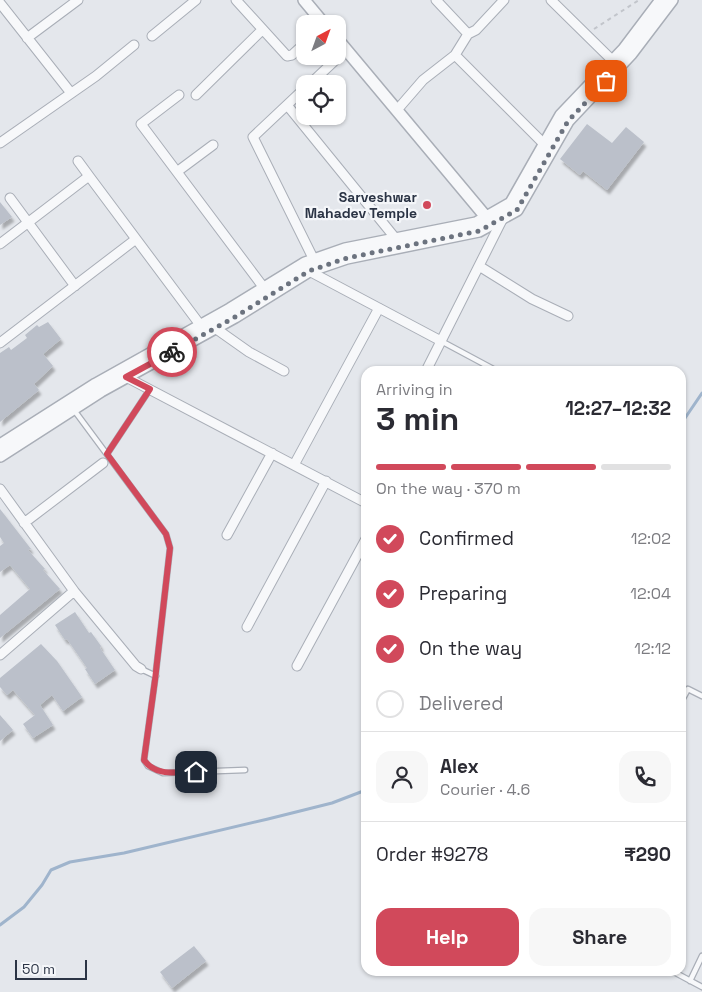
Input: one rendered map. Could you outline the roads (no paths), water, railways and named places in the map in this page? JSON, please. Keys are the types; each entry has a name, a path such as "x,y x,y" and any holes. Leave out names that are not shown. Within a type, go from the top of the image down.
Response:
{"street":[{"path":"27,38 78,0"},
{"path":"152,36 196,0"},
{"path":"236,0 287,56 296,51"},
{"path":"304,0 316,15"},
{"path":"436,0 468,34"},
{"path":"397,110 423,80 455,55 468,34 476,30 504,0"},
{"path":"551,0 613,60"},
{"path":"0,445 96,384 201,326 305,263 345,249 476,223 510,203 560,115 624,49 661,0"},
{"path":"0,456 126,377 215,328 309,271 347,258 479,231 517,210 568,121 631,54 672,0"},
{"path":"0,3 70,93"},
{"path":"196,95 262,30"},
{"path":"0,144 134,46"},
{"path":"346,50 486,217"},
{"path":"455,55 544,144"},
{"path":"320,75 330,65"},
{"path":"179,95 141,124 264,288"},
{"path":"296,96 253,137 314,260"},
{"path":"287,105 396,239"},
{"path":"178,171 213,145"},
{"path":"78,161 201,326"},
{"path":"0,244 89,176"},
{"path":"10,198 75,286"},
{"path":"428,366 503,218"},
{"path":"0,343 136,239"},
{"path":"479,266 532,299 568,316"},
{"path":"309,271 441,341"},
{"path":"294,465 379,308"},
{"path":"215,328 249,352 284,371"},
{"path":"126,377 294,465 361,497"},
{"path":"227,534 272,453"},
{"path":"24,523 103,463"},
{"path":"247,627 326,481"},
{"path":"0,489 74,591 136,666 141,669"},
{"path":"297,666 361,548"},
{"path":"0,655 74,591"}],"lane":[{"path":"441,341 488,366"},
{"path":"107,454 150,389"},
{"path":"73,409 166,534 170,548 156,676 144,760 148,766 163,773 245,770"},
{"path":"141,669 156,676"},
{"path":"686,693 688,689 702,696"},
{"path":"690,981 702,956"},
{"path":"681,976 702,987"}],"waterway":[{"path":"686,417 702,393"},
{"path":"0,925 24,907 42,885 51,870 70,862 124,853 268,819 332,803 361,792"}],"place":[{"name":"Sarveshwar Mahadev Temple","path":"427,205"}]}
